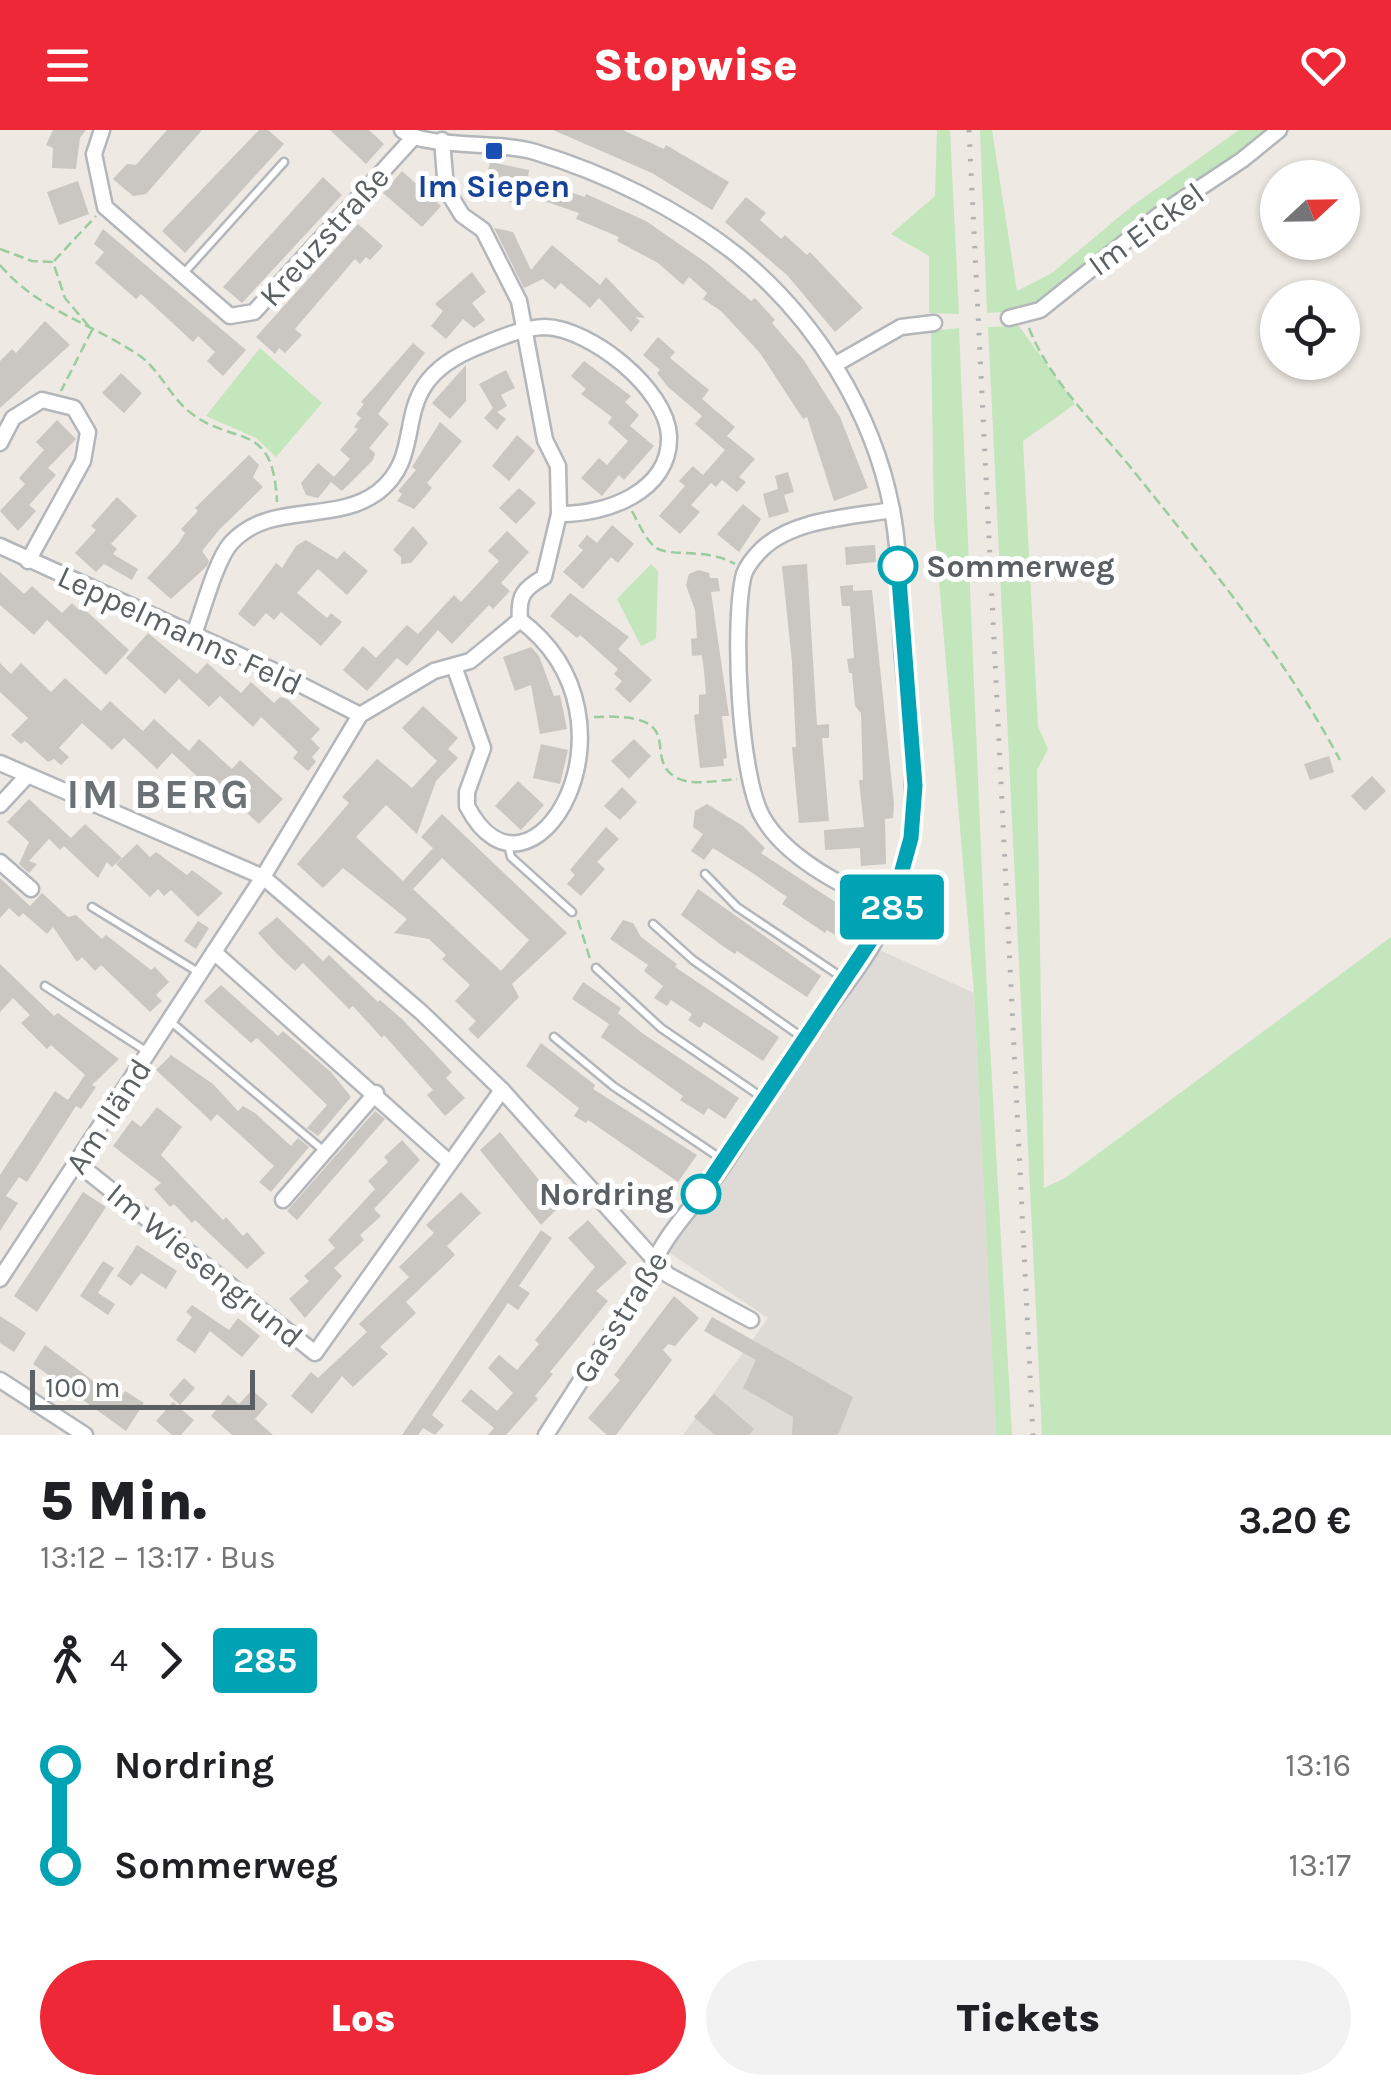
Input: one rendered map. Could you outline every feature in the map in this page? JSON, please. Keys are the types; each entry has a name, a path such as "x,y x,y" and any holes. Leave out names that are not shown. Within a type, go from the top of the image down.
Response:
{"street":[{"path":"102,130 94,154 104,207"},
{"name":"Im Eickel","path":"1017,318 1279,130"},
{"path":"407,134 442,140 446,189 462,215 483,230 519,301 545,440 558,466 559,514 544,577 526,588 519,599 520,620"},
{"name":"Kreuzstraße","path":"104,207 230,316 243,318 254,312 407,134"},
{"name":"Gasstraße","path":"442,140 493,143 567,162 699,227 788,302 836,364 878,460 892,510 915,786 911,838 891,910 847,981 763,1098 726,1162 655,1257 648,1276 546,1435"},
{"path":"836,364 901,327 934,323"},
{"path":"194,634 228,545 251,526 277,517 340,510 381,490 401,457 419,393 430,373 448,358 546,327 591,341 641,382 661,408 669,434 666,456 651,482 626,502 584,515 559,514"},
{"path":"0,442 14,418 27,407 56,400 83,418 88,432 84,461 28,562"},
{"path":"891,910 784,843 762,816 749,779 738,625 745,570 764,547 804,526 892,510"},
{"name":"Leppelmanns Feld","path":"0,546 28,562 194,634 360,716"},
{"path":"263,877 360,716 434,671 470,660 520,620"},
{"path":"454,666 484,748 467,792 466,806 473,818 508,845 535,838 567,803 582,750 579,718 559,663 539,634 520,620"},
{"path":"0,763 263,877 421,1012 502,1090 668,1276 751,1320"},
{"path":"0,805 26,777"},
{"path":"0,862 31,889"},
{"name":"Am Iländ","path":"0,1279 263,877"},
{"path":"214,952 450,1163"},
{"name":"Im Wiesengrund","path":"77,1163 315,1353 502,1090"},
{"path":"283,1200 376,1093"},
{"path":"0,1380 85,1435"}],"lane":[{"path":"182,275 284,162"},
{"path":"508,845 512,857 572,912"},
{"path":"705,874 736,906 847,981"},
{"path":"92,907 200,974"},
{"path":"654,924 693,960 804,1039"},
{"path":"596,968 661,1028 763,1098"},
{"path":"45,986 149,1052"},
{"path":"170,1021 325,1152"},
{"path":"554,1037 613,1086 726,1162"}],"path":[{"path":"0,250 32,261 53,262 104,207"},
{"path":"53,262 65,298 92,330"},
{"path":"0,265 41,304 142,357 187,410 251,440 266,452 275,470 277,517"},
{"path":"1017,318 1075,398 1256,624 1312,706 1340,760"},
{"path":"56,400 92,330"},
{"path":"626,502 655,547 668,553 698,550 720,555 745,570"},
{"path":"579,718 626,716 644,720 662,743 667,770 687,782 749,779"},
{"path":"572,912 583,927 584,952 596,968"}],"shaded area":[{"path":"860,941 974,993 996,1435 683,1435 768,1318 668,1252"}],"green space":[{"path":"937,130 950,130 959,314 929,313 929,256 891,234 935,196"},
{"path":"980,130 992,130 1017,291 1052,273 1132,206 1239,130 1267,130 1241,153 1140,217 1039,303 1018,311 987,313"},
{"path":"1019,326 1075,404 1023,441 1038,726 1048,749 1037,770 1044,1188 1065,1178 1391,937 1391,1435 1042,1435 988,327"},
{"path":"959,328 987,992 1012,1435 996,1435 974,993 934,521 931,331"},
{"path":"260,348 322,403 276,457 256,438 206,416"},
{"path":"651,564 658,571 656,639 641,646 617,599"}],"building":[{"path":"53,130 86,130 80,138 76,169 52,168 53,148 46,145"},
{"path":"167,130 202,130 146,194 133,196 113,179 127,164 136,165"},
{"path":"259,130 268,130 284,144 185,253 162,231"},
{"path":"330,130 369,130 384,144 366,164"},
{"path":"553,130 623,130 664,149 666,145 729,182 712,210 652,173"},
{"path":"490,162 529,170 528,178 585,197 586,194 646,221 708,264 751,301 755,298 803,359 840,417 868,488 834,501 807,417 803,419 760,353 721,311 703,299 707,293 689,277 683,285 658,263 617,241 619,237 576,219 579,213 524,194 522,205 482,196"},
{"path":"402,171 441,206 422,227 383,193"},
{"path":"323,177 342,195 242,303 223,287"},
{"path":"78,181 89,214 59,225 47,192"},
{"path":"746,197 766,213 760,220 781,239 785,235 807,255 810,252 863,308 835,332 787,275 725,222"},
{"path":"358,224 383,246 370,260 366,257 360,264 355,259 295,329 302,335 285,353 279,348 275,354 256,337"},
{"path":"494,228 513,232 531,270 552,245 600,285 606,277 645,318 635,317 640,321 631,332 599,298 590,308 561,283 555,289 543,279 524,288"},
{"path":"103,229 246,350 223,376 207,361 215,352 198,336 193,342 141,294 136,299 95,263 104,252 94,244"},
{"path":"472,272 486,292 472,303 485,320 474,328 463,319 446,339 431,326 443,311 435,304"},
{"path":"45,321 70,345 0,408 0,361 12,349 16,353"},
{"path":"658,337 675,352 670,358 709,390 702,399 735,427 727,436 755,459 739,477 746,482 737,492 722,480 716,487 711,483 691,505 700,512 680,534 659,516 685,486 679,481 693,466 703,475 725,450 695,424 702,416 668,387 657,373 660,370 643,355"},
{"path":"413,343 425,353 378,414 389,424 369,448 375,453 373,460 342,491 331,482 318,498 306,495 301,483 318,463 334,477 350,459 340,450 358,429 354,427 361,418 356,414 364,404 361,402"},
{"path":"584,361 631,396 625,402 639,415 630,426 654,446 624,480 619,475 602,496 581,478 599,458 607,465 628,441 608,423 612,417 581,394 586,389 571,376"},
{"path":"466,365 466,401 450,419 432,403"},
{"path":"506,370 515,388 501,395 507,406 497,412 506,419 497,430 484,418 493,408 479,384"},
{"path":"121,373 142,393 124,413 102,393"},
{"path":"57,420 76,439 48,468 56,475 29,505 36,511 18,531 0,511 25,484 19,478 44,450 36,442"},
{"path":"440,422 462,441 427,483 432,488 414,509 397,501 402,494 398,491 416,470 412,467"},
{"path":"517,435 535,451 509,481 492,466"},
{"path":"249,455 259,465 253,477 263,487 202,551 209,561 207,566 171,599 147,578 178,544 185,533 181,529 198,511 195,508"},
{"path":"788,472 794,492 784,495 789,512 769,518 763,494 778,489 775,476"},
{"path":"519,488 536,503 516,524 499,508"},
{"path":"117,497 137,516 111,544 117,549 113,554 138,569 132,580 104,564 96,572 75,553 96,530 91,526"},
{"path":"743,504 761,519 739,552 717,534"},
{"path":"612,525 634,544 618,563 611,557 583,589 563,572 583,550 578,546 587,535 597,543"},
{"path":"413,526 428,543 411,563 401,564 401,557 393,550"},
{"path":"507,531 529,552 501,583 510,591 493,609 489,605 452,644 438,630 407,666 397,658 367,691 343,670 363,646 376,658 407,625 418,634 454,595 461,602 499,561 488,551"},
{"path":"306,540 337,559 344,551 368,571 347,595 318,569 297,593 327,618 331,613 342,622 321,646 281,612 274,620 266,613 254,627 238,614 276,563 282,568 296,546"},
{"path":"875,545 876,562 846,565 845,547"},
{"path":"807,564 817,725 829,724 829,738 822,738 829,821 799,823 792,747 796,747 792,662 782,566"},
{"path":"699,570 709,573 710,578 718,578 720,591 711,592 729,716 722,716 727,758 723,759 724,766 700,768 694,715 699,714 699,695 706,694 702,655 692,656 691,639 697,638 695,610 686,585 689,574"},
{"path":"0,572 24,594 32,586 62,613 72,603 79,610 82,607 129,650 106,675 47,620 34,635 0,605"},
{"path":"853,585 853,591 872,590 894,804 893,818 885,819 886,864 861,866 860,848 825,850 824,830 864,827 859,780 863,780 861,713 855,706 847,659 854,658 850,606 842,606 840,586"},
{"path":"570,593 629,637 618,649 652,680 630,703 615,689 622,681 614,674 618,669 580,635 577,638 550,616"},
{"path":"148,633 197,674 207,663 241,693 251,682 274,703 280,697 287,699 320,729 311,739 320,748 312,757 316,762 308,771 293,758 298,752 261,717 253,727 220,696 209,707 179,679 165,694 126,658"},
{"path":"531,647 539,656 554,696 560,695 567,729 540,734 531,685 515,691 503,657"},
{"path":"0,663 11,674 21,663 51,692 65,678 101,711 110,701 143,731 154,719 189,751 199,739 232,769 240,760 283,799 259,824 207,776 202,781 172,753 157,769 124,738 112,750 82,723 59,748 69,757 61,765 54,759 48,762 25,741 21,744 11,735 28,718 0,692"},
{"path":"423,706 458,738 448,749 458,758 436,781 417,834 386,805 356,837 403,881 433,848 421,837 442,814 567,933 512,984 519,997 478,1039 468,1029 476,1021 455,1001 470,985 442,959 446,955 429,939 394,933 407,919 343,868 323,888 297,864 349,803 342,797 377,759 412,788 437,761 402,728","holes":["442,858 529,940 501,971 413,889"]},
{"path":"634,739 651,756 629,779 611,761"},
{"path":"541,744 568,750 560,784 533,778"},
{"path":"1329,756 1334,772 1310,780 1304,764"},
{"path":"1372,776 1386,791 1365,811 1351,796"},
{"path":"518,781 544,805 521,830 495,806"},
{"path":"622,787 637,802 620,820 604,806"},
{"path":"29,799 71,838 85,824 122,858 112,867 107,862 98,878 64,846 60,850 49,839 29,861 37,864 29,873 19,864 29,842 7,822"},
{"path":"707,804 743,826 765,848 761,853 855,915 850,929 840,938 827,930 825,933 782,904 787,897 713,848 704,860 691,851 703,834 693,827 695,811"},
{"path":"606,827 619,839 597,862 605,869 581,896 567,884 575,875 570,870"},
{"path":"137,844 150,857 156,852 187,875 192,870 223,893 198,917 171,890 164,896 158,889 150,897 116,864"},
{"path":"0,878 30,906 42,893 68,917 76,915 102,939 106,935 151,970 155,967 169,982 156,995 162,1001 150,1012 101,965 95,971 82,957 77,962 53,927 47,934 23,913 19,917 9,908 0,918"},
{"path":"698,889 821,976 807,997 737,951 735,954 724,947 681,915"},
{"path":"277,917 323,961 329,955 378,1002 402,1019 452,1072 446,1078 465,1098 445,1116 427,1095 433,1090 384,1035 382,1038 353,1006 349,1009 303,963 295,971 258,933"},
{"path":"623,920 633,923 641,937 677,964 675,967 779,1037 763,1061 704,1022 700,1028 688,1020 692,1014 671,1000 667,1006 654,998 663,986 644,971 648,965 610,939"},
{"path":"198,921 209,928 196,949 184,941"},
{"path":"0,964 54,1016 58,1013 119,1059 92,1085 96,1087 81,1109 76,1106 27,1182 19,1177 6,1196 18,1203 0,1231 0,1175 55,1091 68,1100 85,1075 51,1045 47,1049 21,1023 30,1015 13,998 0,1012"},
{"path":"583,982 621,1008 618,1013 642,1033 739,1098 725,1119 708,1108 704,1115 680,1100 683,1096 601,1037 609,1024 572,999"},
{"path":"221,985 278,1036 283,1031 332,1073 351,1097 318,1136 307,1128 327,1105 257,1038 251,1043 204,1001"},
{"path":"541,1043 595,1085 593,1089 697,1155 678,1182 588,1120 586,1123 574,1116 579,1108 526,1066"},
{"path":"171,1055 213,1084 238,1111 243,1106 255,1113 291,1146 298,1138 309,1147 271,1192 259,1182 274,1166 217,1114 211,1121 156,1070"},
{"path":"157,1107 182,1127 161,1155 223,1220 226,1217 243,1236 247,1232 265,1253 247,1269 195,1220 192,1223 174,1204 170,1207 154,1189 161,1183 113,1146 132,1120 141,1127"},
{"path":"375,1111 385,1119 297,1220 287,1211"},
{"path":"500,1132 560,1206 541,1225 480,1150"},
{"path":"402,1140 420,1160 374,1209 381,1216 360,1235 364,1240 334,1268 342,1276 305,1318 289,1299 309,1281 304,1276 335,1248 328,1240 375,1189 368,1181 388,1162 384,1157"},
{"path":"83,1192 106,1207 37,1312 14,1296"},
{"path":"461,1192 481,1213 447,1246 455,1255 406,1302 416,1313 380,1347 388,1354 353,1387 342,1376 312,1414 291,1396 311,1372 318,1378 367,1332 359,1324 409,1277 399,1267 434,1233 426,1225"},
{"path":"588,1220 627,1263 596,1291 608,1301 550,1372 553,1374 535,1396 538,1399 506,1435 488,1435 494,1428 461,1401 471,1389 497,1411 513,1393 488,1368 499,1355 517,1370 539,1344 535,1340 595,1267 568,1238"},
{"path":"541,1230 552,1238 519,1286 530,1293 518,1310 508,1303 432,1415 444,1425 435,1435 423,1428 418,1435 402,1435"},
{"path":"137,1245 177,1271 166,1289 141,1273 131,1286 117,1276"},
{"path":"103,1261 114,1268 98,1293 115,1304 108,1315 80,1296"},
{"path":"674,1296 699,1318 675,1346 668,1344 663,1350 672,1360 616,1435 607,1435 588,1418 620,1380 614,1375"},
{"path":"192,1305 229,1330 238,1318 260,1336 242,1357 210,1331 195,1353 176,1340 192,1317 186,1312"},
{"path":"0,1316 26,1333 14,1352 0,1343"},
{"path":"712,1317 853,1397 838,1435 792,1435 793,1417 743,1388 756,1360 704,1331"},
{"path":"45,1345 119,1400 125,1391 144,1403 126,1431 33,1364"},
{"path":"184,1378 195,1388 180,1405 169,1395"},
{"path":"252,1390 268,1404 255,1419 273,1435 232,1435 211,1416 228,1395 239,1404"},
{"path":"714,1394 754,1429 749,1435 715,1435 694,1417"},
{"path":"173,1402 194,1420 181,1435 172,1435 156,1421"}],"railway":[{"path":"969,130 1033,1435"}],"bus line":[{"name":"285","path":"701,1194 891,910 911,838 915,786 901,648 898,566"}],"place":[{"name":"Im Siepen","path":"494,151"},
{"name":"Sommerweg","path":"898,566"},
{"name":"Nordring","path":"701,1194"}],"district":[{"name":"IM BERG","path":"159,793"}]}
